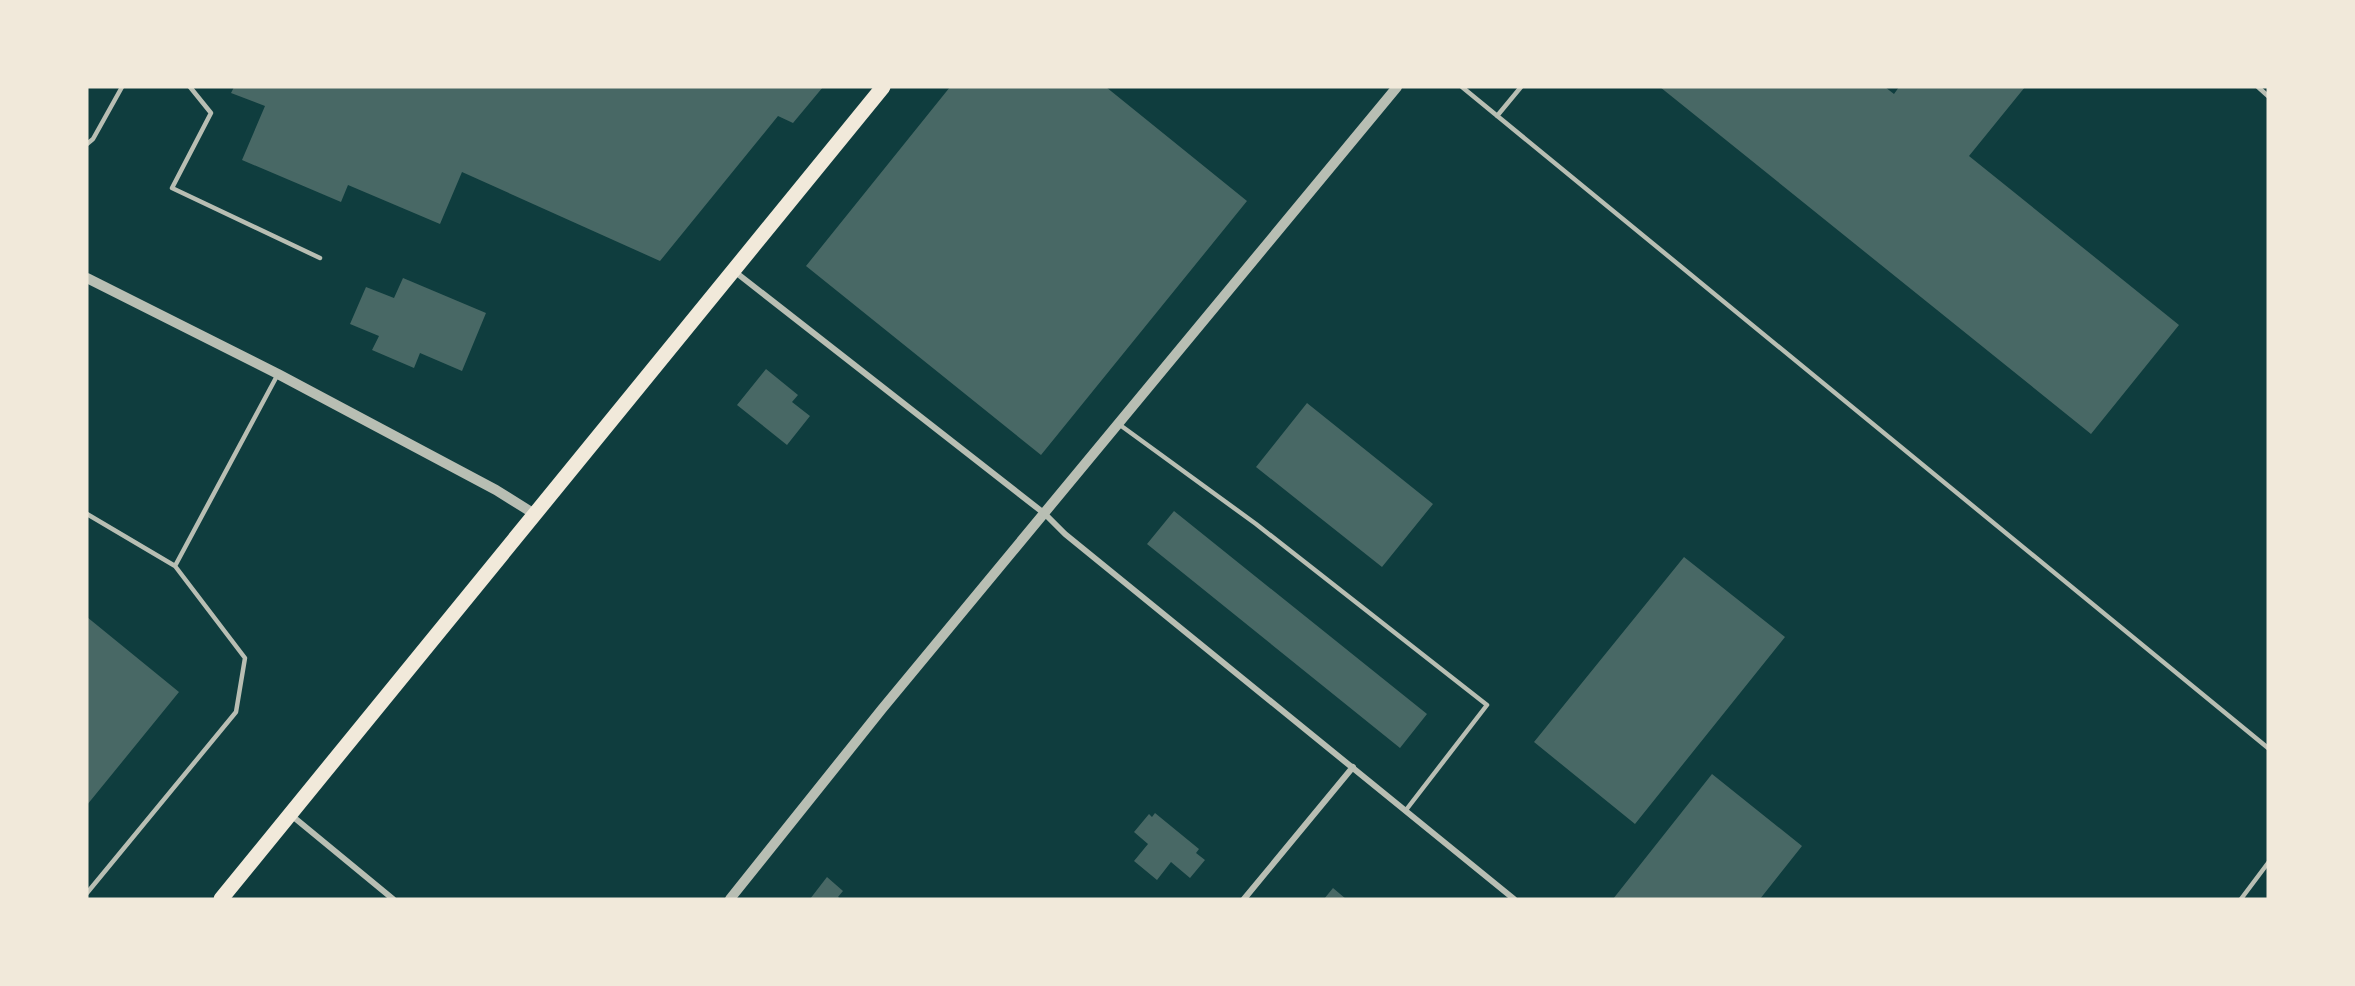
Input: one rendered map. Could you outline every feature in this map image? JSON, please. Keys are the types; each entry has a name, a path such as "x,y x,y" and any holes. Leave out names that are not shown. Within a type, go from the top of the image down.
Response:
{"main road":[{"path":"221,899 883,87"}],"street":[{"path":"730,899 882,709 1397,87"},
{"path":"733,270 1045,514 1065,534 1514,899"},
{"path":"87,278 278,374 496,489 536,515"},
{"path":"1244,899 1353,767"},
{"path":"290,814 393,899"}],"lane":[{"path":"87,144 93,139 122,87"},
{"path":"190,87 211,113 172,188 320,258"},
{"path":"1462,87 2268,748"},
{"path":"1497,116 1521,87"},
{"path":"2258,87 2268,96"},
{"path":"175,566 278,374"},
{"path":"1119,424 1256,524 1486,705 1406,810"},
{"path":"87,514 175,566 245,658 236,712 87,893"},
{"path":"2241,899 2268,863"}],"building":[{"path":"234,87 823,87 793,123 778,116 660,261 462,172 440,224 348,185 341,202 242,160 265,106 231,93"},
{"path":"950,87 1106,87 1247,201 1041,455 806,266"},
{"path":"1660,87 1885,87 1894,94 1899,87 2025,87 1969,156 2179,325 2091,434"},
{"path":"403,278 486,313 462,371 420,353 414,368 372,350 379,336 350,324 366,287 394,298"},
{"path":"766,369 798,395 792,402 810,416 787,445 737,405"},
{"path":"1307,403 1433,504 1382,567 1256,467"},
{"path":"1174,511 1427,714 1400,748 1147,544"},
{"path":"1684,557 1785,637 1635,824 1534,742"},
{"path":"87,617 179,692 87,805"},
{"path":"1712,774 1802,846 1760,899 1613,899"},
{"path":"1155,813 1199,849 1196,853 1205,860 1190,878 1171,862 1157,880 1134,861 1148,844 1134,832 1149,814 1152,817"},
{"path":"827,877 843,891 838,897 841,899 810,899"},
{"path":"1333,888 1346,899 1324,899"}]}
